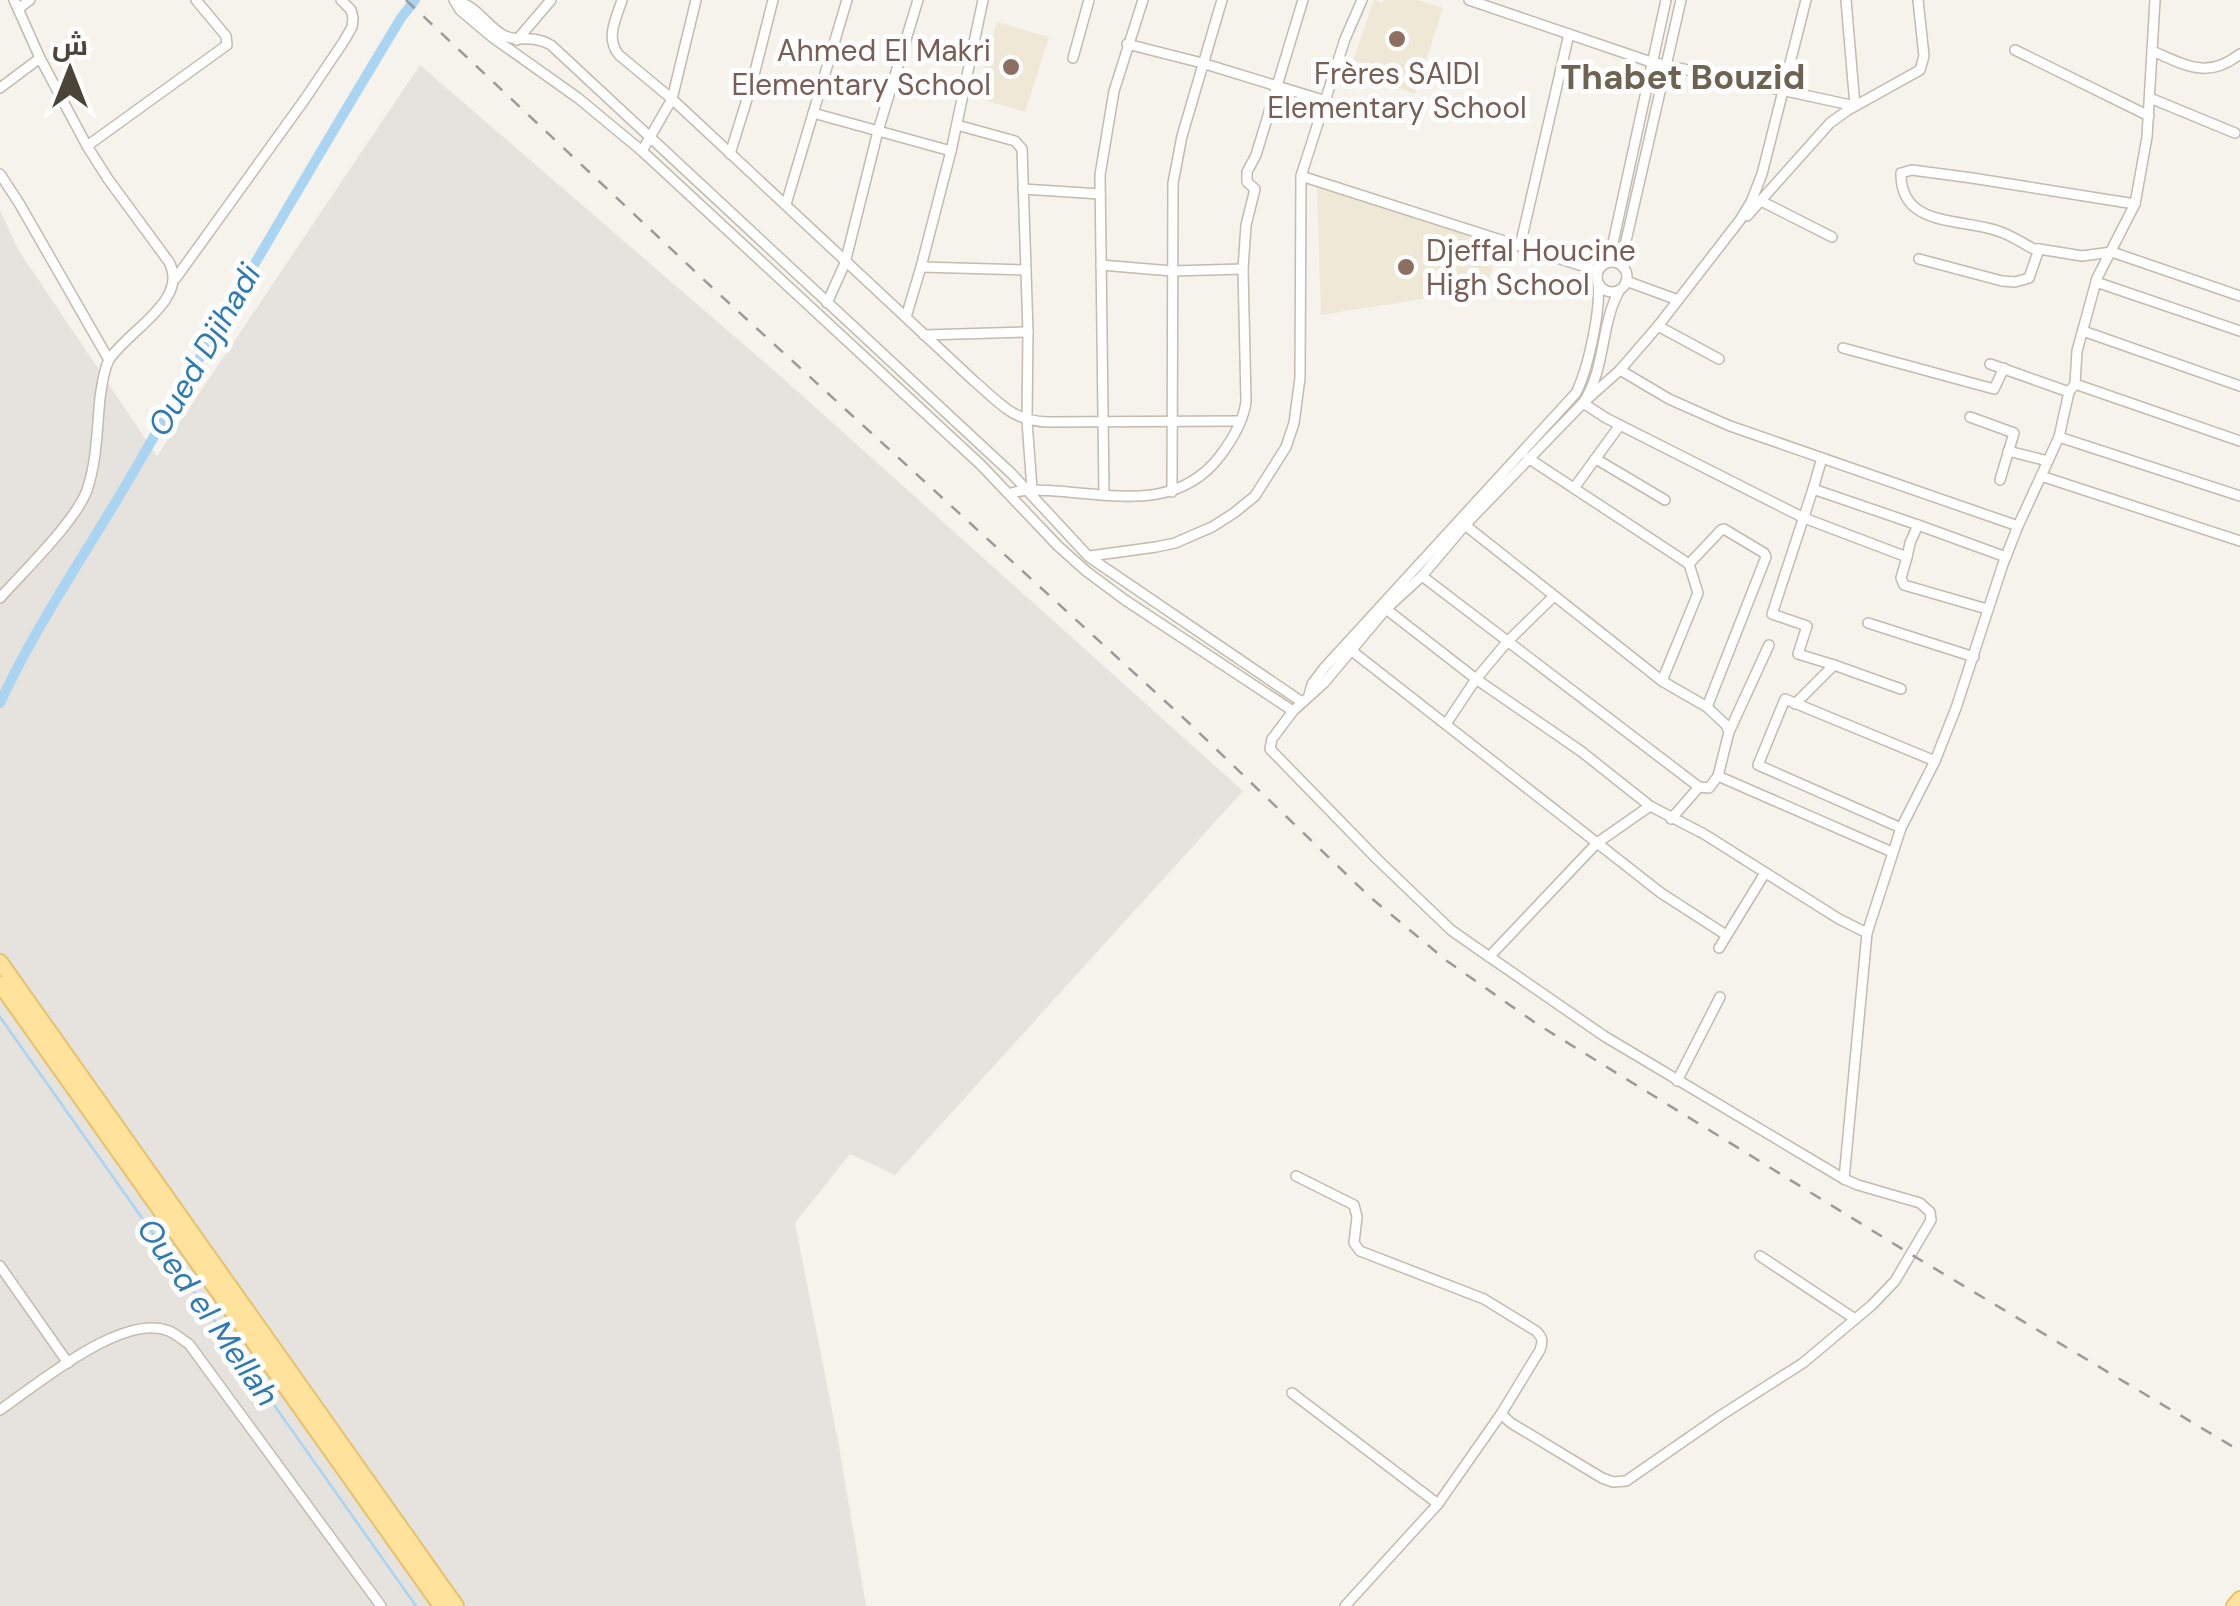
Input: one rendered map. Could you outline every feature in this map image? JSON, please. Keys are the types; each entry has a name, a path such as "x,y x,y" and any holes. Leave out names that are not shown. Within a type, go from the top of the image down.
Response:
{"main road":[{"path":"0,962 456,1606"},
{"path":"0,984 440,1606"},
{"path":"2234,1606 2240,1599"}],"street":[{"path":"30,0 16,4 40,58 87,146 169,262 175,280"},
{"path":"87,146 227,44 226,36 196,0"},
{"path":"0,598 75,511 86,492 102,381 109,360 169,294 175,280 344,41 353,18 341,0"},
{"path":"455,0 466,4 504,36 534,38 551,45 1029,490 1089,556 1305,698"},
{"path":"455,0 460,10 578,98 642,152 981,465 1070,558 1125,600 1294,711"},
{"path":"510,50 551,0"},
{"path":"622,0 611,36 612,46 1005,408 1027,421 1240,421"},
{"path":"642,152 672,99 696,0"},
{"path":"730,154 773,0"},
{"path":"786,204 847,0"},
{"path":"820,315 845,263 878,131 918,0"},
{"path":"906,317 951,151 983,0"},
{"path":"1073,58 1089,0"},
{"path":"1104,494 1100,175 1108,118 1143,0"},
{"path":"1172,492 1172,216 1176,161 1222,0"},
{"path":"1010,494 1029,490 1146,496 1172,492 1206,472 1232,439 1245,413 1243,270 1246,226 1256,189 1247,182 1247,172 1304,0"},
{"path":"1070,558 1156,548 1212,527 1255,496 1286,448 1300,378 1301,176 1345,39 1362,0"},
{"path":"1469,0 1652,62 1855,106"},
{"path":"1513,15 1516,0"},
{"path":"1305,698 1325,667 1576,393 1598,314 1598,284 1610,252 1666,0"},
{"path":"1583,403 1595,383 1610,311 1626,281 1623,254 1682,0"},
{"path":"1758,200 1806,0"},
{"path":"1846,0 1855,106"},
{"path":"1501,1414 1602,1478 1626,1481 1803,1363 1887,1291 1930,1220 1930,1212 1920,1203 1844,1179 1604,1036 1489,957 1452,930 1377,859 1269,746 1305,698 1324,684 1386,609 1422,576 1528,458 1620,370 1758,200 1824,128 1920,70 1924,56 1918,0"},
{"path":"1844,1179 1867,932 1892,852 1935,761 2018,526 2059,438 2096,282 2135,204 2149,116 2155,0"},
{"path":"1520,246 1569,34"},
{"path":"1127,44 1326,101"},
{"path":"2015,50 2149,116"},
{"path":"2152,51 2189,68 2204,69 2223,65 2240,54"},
{"path":"0,88 40,58"},
{"path":"2150,98 2235,133"},
{"path":"813,113 951,151"},
{"path":"957,125 1021,145 1029,490"},
{"path":"2135,204 1927,172 1901,172 1905,193 1920,212 2000,231 2034,248 2082,256 2112,252 2240,296"},
{"path":"0,174 109,360"},
{"path":"1301,176 1520,246 1602,267 1615,262 1623,267"},
{"path":"1023,189 1100,194"},
{"path":"1758,200 1832,237"},
{"path":"1919,260 2015,282 2029,278 2038,248"},
{"path":"1101,265 1172,271 1243,270"},
{"path":"922,267 1026,270"},
{"path":"1626,281 1678,300"},
{"path":"2096,282 2240,331"},
{"path":"1598,284 1607,292 1619,290"},
{"path":"1658,326 1719,360"},
{"path":"2082,331 2240,386"},
{"path":"924,335 1028,332"},
{"path":"1843,348 1994,389 2004,368"},
{"path":"1990,364 2240,441"},
{"path":"1620,370 1669,399 1730,426 2018,526"},
{"path":"1583,403 1804,518 1908,557"},
{"path":"1970,417 2014,433 2000,480"},
{"path":"1574,488 1620,425"},
{"path":"2059,438 2240,496"},
{"path":"2008,451 2048,461"},
{"path":"1528,458 1689,564 1698,593 1662,680"},
{"path":"1822,458 1772,614 1807,626 1798,654 1901,690"},
{"path":"1596,459 1665,500"},
{"path":"2041,476 2240,541"},
{"path":"1813,489 2006,557"},
{"path":"1466,524 1662,680 1707,707 1728,732"},
{"path":"1918,525 1901,578 1904,585 1987,609"},
{"path":"1689,564 1722,529 1766,557 1707,707"},
{"path":"1422,576 1698,787 1709,788 1718,776 1728,732 1769,645"},
{"path":"1446,724 1506,642 1554,596"},
{"path":"1386,609 1650,806 1867,932"},
{"path":"1868,622 1974,657"},
{"path":"1352,651 1661,894 1726,936"},
{"path":"1795,704 1834,665"},
{"path":"1901,828 1758,764 1785,700 1935,761"},
{"path":"1718,776 1892,852"},
{"path":"1671,818 1698,787"},
{"path":"1489,957 1597,843 1650,806"},
{"path":"1718,948 1765,873"},
{"path":"1676,1081 1720,997"},
{"path":"1296,1176 1354,1205 1354,1243 1360,1250 1484,1299 1536,1332 1543,1342 1501,1414 1438,1504 1345,1606"},
{"path":"1760,1256 1855,1319"},
{"path":"0,1266 68,1363"},
{"path":"0,1410 115,1334 132,1329 168,1331 189,1344 382,1606"},
{"path":"1292,1393 1438,1504"}],"shaded area":[{"name":"Frères SAIDI Elementary School","path":"1374,0 1418,0 1443,8 1415,94 1350,70"},
{"name":"Ahmed El Makri Elementary School","path":"997,22 1049,37 1025,112 975,97"},
{"path":"420,65 786,381 1243,791 895,1175 850,1154 795,1223 866,1606 0,1606 0,210 19,251 157,456"},
{"name":"Djeffal Houcine High School","path":"1317,185 1499,245 1486,289 1321,315"}],"waterway":[{"name":"Oued Djihadi","path":"0,703 45,617 415,0"},
{"name":"Oued el Mellah","path":"0,1017 416,1606"}],"railway":[{"path":"406,0 718,293 1189,723 1370,897 1447,961 1537,1024 2240,1451"}],"place":[{"name":"Frères SAIDI Elementary School","path":"1397,39"},
{"name":"Ahmed El Makri Elementary School","path":"1011,67"},
{"name":"Djeffal Houcine High School","path":"1406,267"}],"district":[{"name":"Thabet Bouzid","path":"1683,77"}]}
